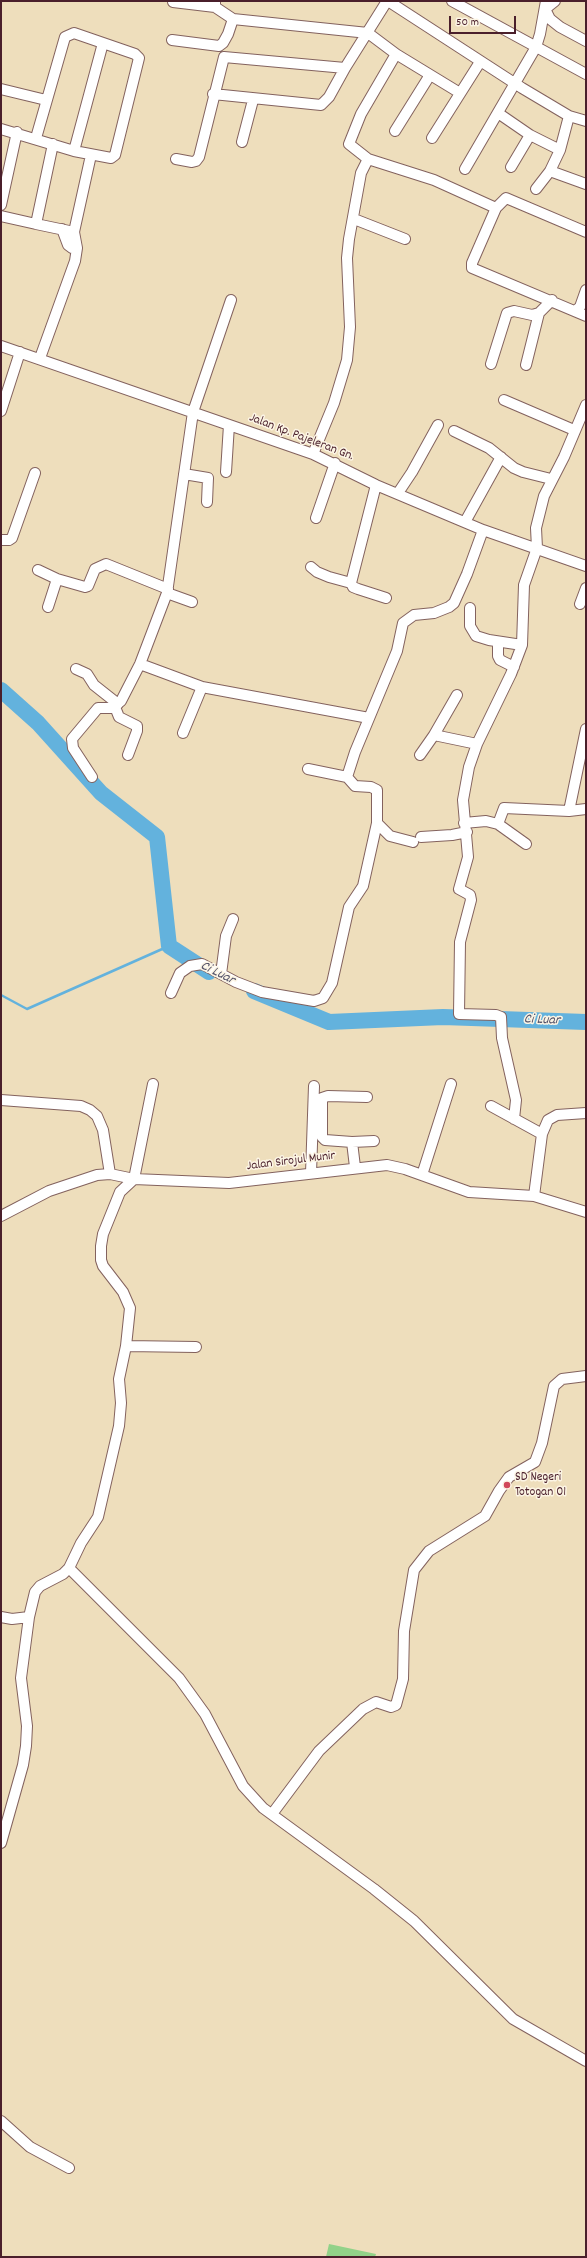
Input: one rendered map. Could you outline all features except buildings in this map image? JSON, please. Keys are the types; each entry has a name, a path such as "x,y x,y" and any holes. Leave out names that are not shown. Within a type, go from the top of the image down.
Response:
{"street":[{"path":"213,94 253,100 321,105 328,97 388,1 515,84 569,116 586,121"},
{"path":"452,1 586,74"},
{"path":"546,5 555,1"},
{"path":"173,2 215,4 233,19 368,33 396,54 460,93"},
{"path":"465,169 536,47 546,5"},
{"path":"546,5 550,19 560,27 585,37"},
{"path":"172,40 219,46 223,43 228,34 233,19"},
{"path":"1,129 17,132 74,151 91,155 105,158 115,155 140,62 135,54 74,33 65,37 36,138"},
{"path":"74,151 103,43"},
{"path":"396,54 361,114 349,141 350,144 368,159 434,180 496,208"},
{"path":"176,159 192,162 196,161 199,157 213,94 224,57 345,68"},
{"path":"432,138 480,62"},
{"path":"395,131 430,75"},
{"path":"1,89 46,100"},
{"path":"242,142 253,100"},
{"path":"498,113 530,135 560,150"},
{"path":"536,189 550,171 560,150 569,116"},
{"path":"1,205 17,132"},
{"path":"511,167 530,135"},
{"path":"36,224 53,144"},
{"path":"40,358 75,261 77,248 74,232 91,155"},
{"path":"313,454 334,403 347,360 350,327 347,258 361,174 368,159"},
{"path":"550,171 586,184"},
{"path":"586,232 508,199 504,199 496,208 474,257 472,268 576,310 586,316"},
{"path":"1,216 74,232"},
{"path":"354,219 405,239"},
{"path":"62,229 68,245 72,248 77,248"},
{"path":"576,310 580,307 586,290"},
{"path":"116,705 140,664 168,591 194,412 232,300"},
{"path":"491,364 507,313 514,312 532,315 539,313 552,300"},
{"path":"526,365 539,313"},
{"name":"Jalan Kp. Pajeleran Gn.","path":"1,346 40,358 313,454 335,463 376,485 483,530 586,566"},
{"path":"1,411 20,352"},
{"path":"504,400 574,430"},
{"path":"514,1119 516,1100 510,1079 502,1038 501,1017 496,1015 460,1014 460,942 471,900 470,895 459,889 467,860 465,784 477,744 514,667 522,645 524,585 537,548 536,528 539,511 551,478 564,457 574,430 586,405"},
{"path":"226,472 229,425"},
{"path":"398,493 412,472 438,425"},
{"path":"454,431 489,448 514,468 523,472 551,478"},
{"path":"465,522 501,457"},
{"path":"316,518 335,463"},
{"path":"1,540 9,540 12,538 35,473"},
{"path":"184,474 208,478 206,502"},
{"path":"376,485 352,582 353,587 386,598"},
{"path":"347,778 369,718 397,651 403,623 414,615 434,613 449,607 454,603 463,586 483,530"},
{"path":"38,570 57,579 86,587 95,569 106,564 192,602"},
{"path":"311,566 317,572 329,577 352,582"},
{"path":"48,607 57,579"},
{"path":"580,604 586,588"},
{"path":"470,608 472,631 479,638 522,645"},
{"path":"498,642 498,656 500,660 514,667"},
{"path":"140,664 202,687 369,718"},
{"path":"76,669 87,674 94,685 116,705 119,717 137,726 137,731 128,755"},
{"path":"183,733 202,687"},
{"path":"420,755 434,735 457,695"},
{"path":"92,777 73,748 72,739 98,708 116,705"},
{"path":"569,811 586,729"},
{"path":"434,735 477,744"},
{"path":"171,993 180,973 197,965 210,967 221,974 262,992 314,1001 323,998 332,983 349,907 360,893 363,886 377,823 377,790 375,788 355,786 347,778 308,769"},
{"path":"498,824 504,808 569,811 586,808"},
{"path":"377,823 390,836 417,840 452,835 465,827 486,821 498,824 526,844"},
{"path":"221,974 226,936 233,919"},
{"path":"1,1843 16,1793 26,1746 27,1726 21,1678 29,1617 35,1592 40,1586 63,1574 70,1568 81,1543 101,1509 119,1426 119,1379 126,1346 130,1308 124,1292 103,1266 101,1260 101,1246 103,1234 120,1192 134,1179 153,1084"},
{"path":"422,1175 451,1084"},
{"path":"311,1172 314,1086"},
{"path":"366,1097 328,1096 322,1098 322,1137 325,1140 352,1142 374,1140"},
{"path":"1,1100 81,1106 90,1110 98,1116 103,1130 110,1174"},
{"path":"491,1106 542,1134"},
{"path":"534,1196 542,1134 548,1120 552,1116 586,1113"},
{"path":"352,1142 355,1167"},
{"name":"Jalan Sirojul Munir","path":"1,1216 49,1191 88,1176 110,1174 134,1179 229,1183 311,1172 387,1165 422,1175 469,1192 534,1196 586,1212"},
{"path":"126,1346 196,1347"},
{"path":"272,1814 319,1751 363,1710 376,1702 391,1707 396,1705 403,1679 404,1631 414,1570 429,1551 485,1516 499,1490 509,1478 535,1462 542,1443 554,1386 562,1379 586,1376"},
{"path":"70,1568 179,1678 205,1714 243,1786 262,1808 374,1889 414,1921 513,2019 548,2041 586,2061"},
{"path":"1,1617 12,1619 29,1617"},
{"path":"1,2121 30,2147 69,2168"}],"green space":[{"path":"329,2244 376,2254 375,2257 326,2257"}],"waterway":[{"name":"Ci Luar","path":"1,690 38,723 101,793 157,837 169,946 209,972"},
{"path":"1,995 27,1009 169,946"},
{"name":"Ci Luar","path":"254,991 329,1022 443,1017 586,1022"}],"place":[{"name":"SD Negeri Totogan 01","path":"507,1485"}]}
